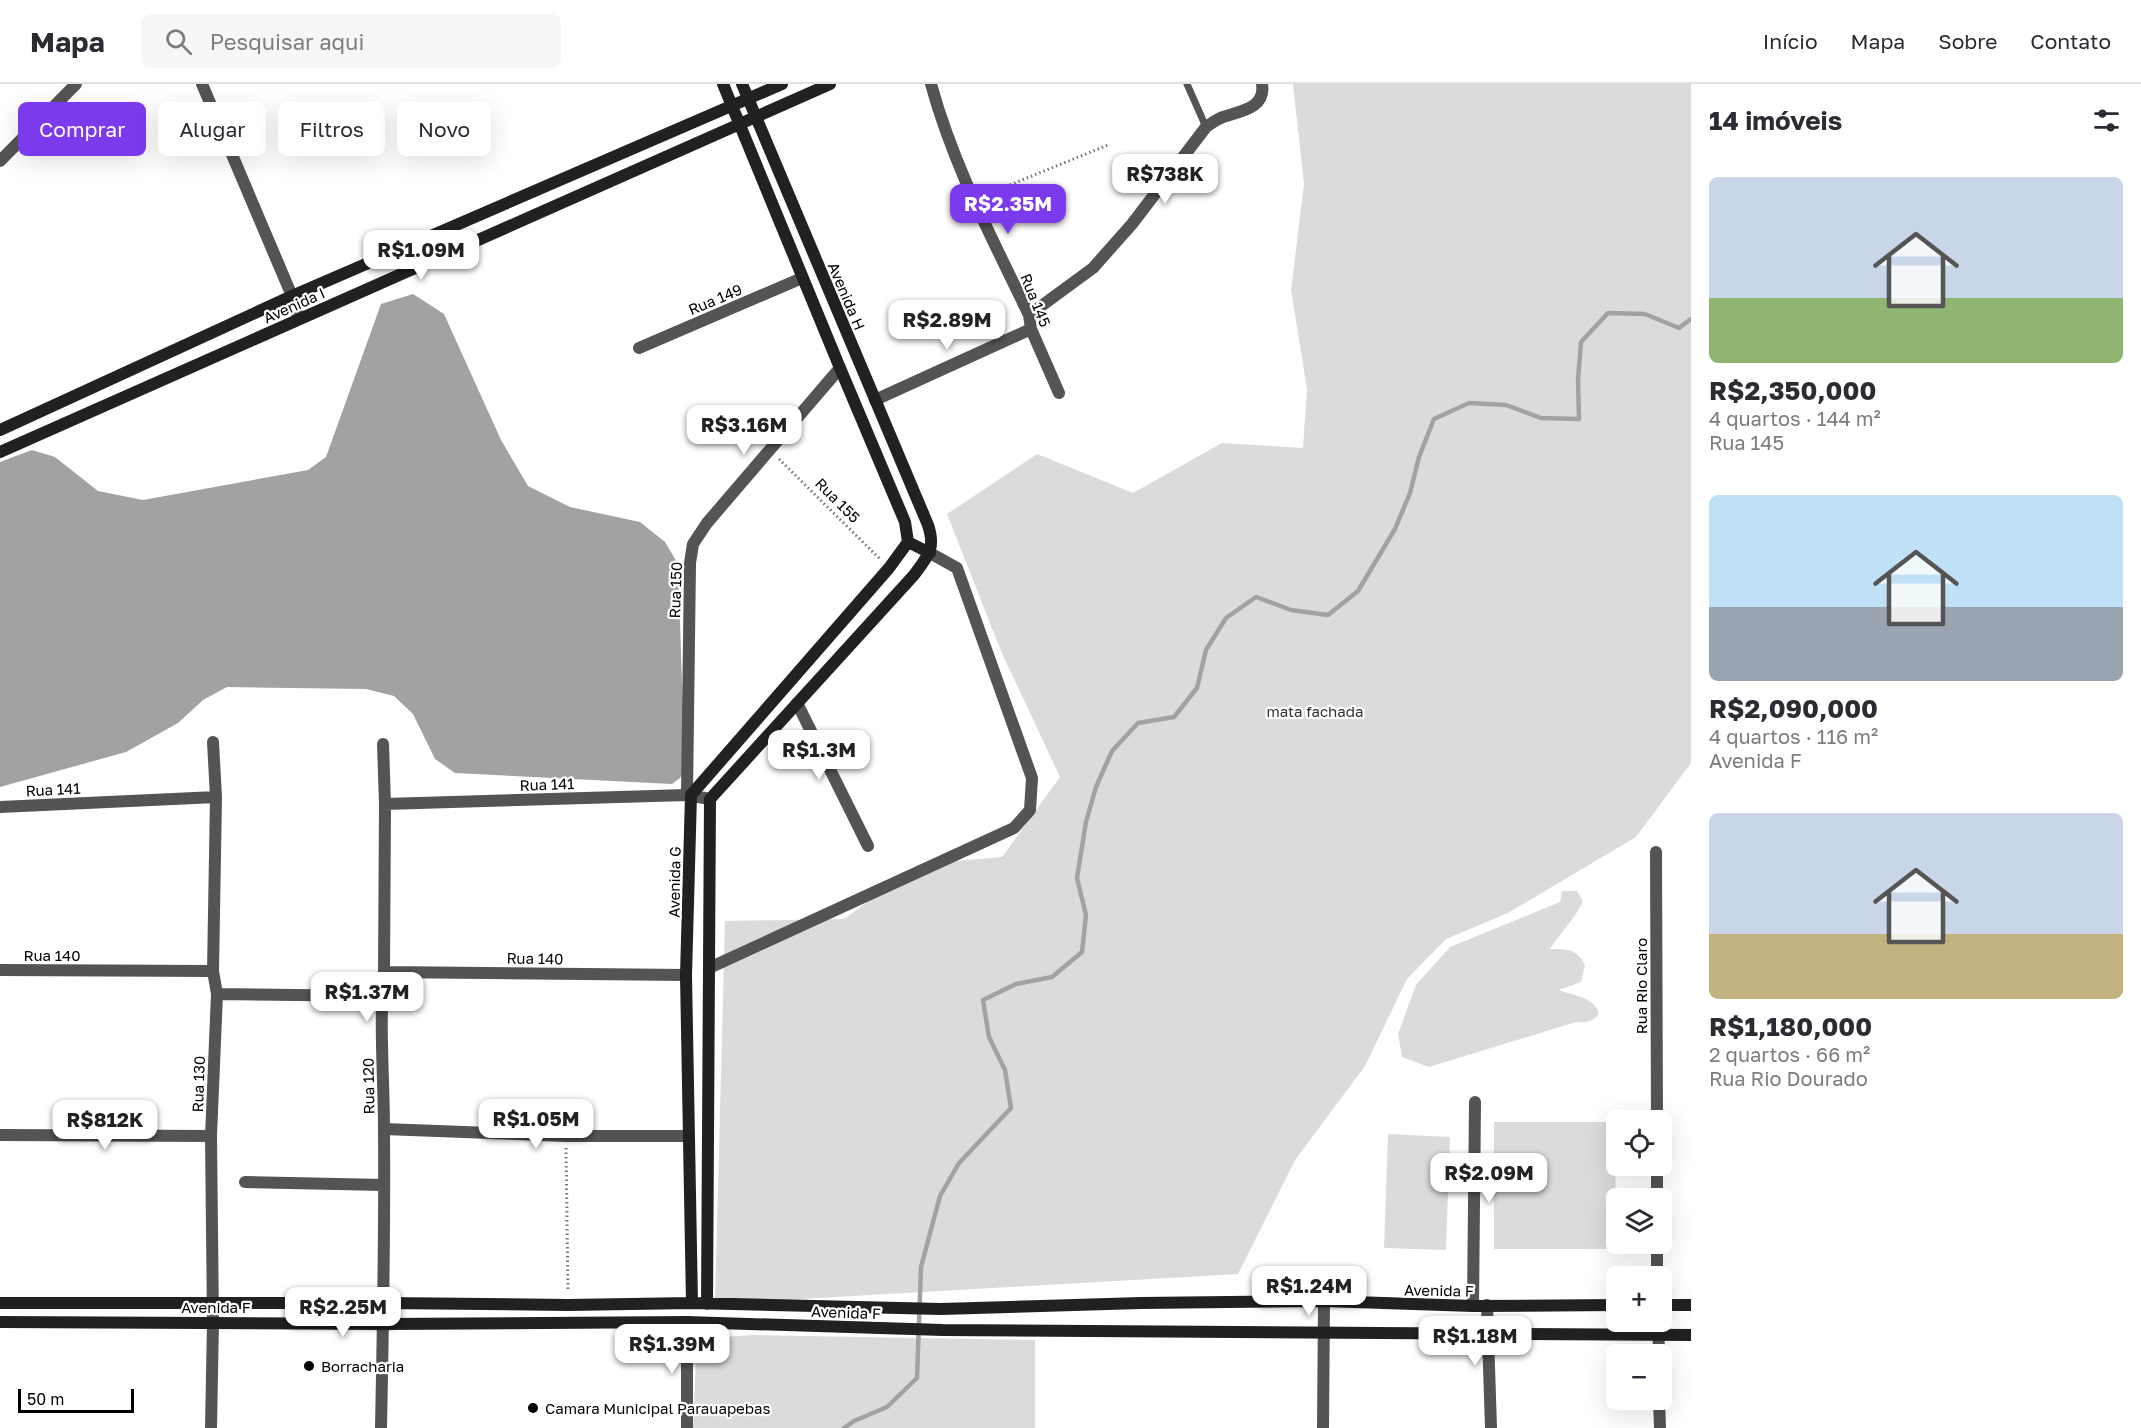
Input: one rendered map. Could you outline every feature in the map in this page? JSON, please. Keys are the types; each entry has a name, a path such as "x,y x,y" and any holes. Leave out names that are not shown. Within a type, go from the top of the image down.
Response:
{"street":[{"path":"0,161 76,84"},
{"path":"202,84 292,296 299,319"},
{"path":"689,795 889,568 908,542 905,522 723,84"},
{"name":"Avenida H","path":"742,84 928,525 932,538 930,553"},
{"name":"Avenida I","path":"0,430 292,296 782,84"},
{"name":"Avenida I","path":"0,452 830,84"},
{"name":"Rua 145","path":"931,84 941,119 974,200 1029,315 1031,329 1059,393"},
{"path":"1029,315 1093,268 1132,224 1206,127 1220,118 1244,111 1257,104 1263,92 1262,84"},
{"name":"Rua 149","path":"639,348 802,278"},
{"path":"875,400 1031,329"},
{"name":"Rua 150","path":"689,795 688,590 693,544 706,523 840,368"},
{"path":"710,968 1014,828 1030,810 1032,778 957,568 908,542"},
{"path":"707,1304 710,799 914,575 930,553"},
{"path":"797,703 868,846"},
{"name":"Rua 130","path":"211,1428 213,1303 211,1136 217,994 213,971 216,797 213,742"},
{"name":"Rua 120","path":"381,1428 384,1303 381,996 384,972 383,744"},
{"name":"Rua 141","path":"385,804 689,795 710,799"},
{"name":"Avenida G","path":"689,795 686,975 692,1303"},
{"name":"Rua 141","path":"0,807 216,797"},
{"name":"Rua Rio Claro","path":"1656,852 1657,1110"},
{"name":"Rua 140","path":"0,969 213,971"},
{"name":"Rua 140","path":"384,972 686,975"},
{"path":"217,994 381,996"},
{"path":"1473,1306 1475,1102"},
{"path":"384,1129 566,1136 688,1136"},
{"path":"0,1135 211,1136"},
{"path":"245,1182 384,1185"},
{"path":"1323,1428 1324,1301"},
{"name":"Avenida F","path":"0,1303 568,1305 692,1303 941,1309 1141,1303 1324,1301 1473,1306 1606,1305"},
{"path":"1487,1305 1491,1428"},
{"path":"1672,1305 1691,1305"},
{"name":"Avenida F","path":"0,1322 383,1324 687,1322 943,1330 1691,1335"},
{"path":"687,1322 687,1428"},
{"path":"1659,1332 1659,1344"},
{"path":"1659,1410 1660,1428"}],"lane":[{"path":"1187,84 1206,127"}],"path":[{"path":"974,200 1108,145"},
{"name":"Rua 155","path":"770,449 889,568"},
{"path":"566,1136 568,1305"}],"green space":[{"name":"mata fachada","path":"1293,84 1691,84 1691,763 1636,837 1508,913 1446,939 1407,979 1365,1066 1295,1160 1238,1274 715,1304 725,921 844,919 920,864 1002,857 1060,777 1001,651 947,514 1037,454 1133,493 1222,443 1303,448 1307,389 1291,290 1304,184"},
{"path":"1562,891 1577,891 1583,901 1550,949 1571,951 1579,956 1585,965 1581,982 1559,990 1588,1000 1599,1014 1589,1021 1576,1022 1429,1067 1402,1057 1398,1034 1416,985 1450,947 1560,902"},
{"path":"1494,1122 1606,1122 1606,1176 1615,1176 1616,1188 1606,1188 1606,1249 1494,1249"},
{"path":"1388,1134 1450,1137 1446,1250 1384,1248"},
{"path":"752,1335 1035,1340 1035,1428 693,1428 697,1339"}],"shaded area":[{"path":"413,294 444,314 501,440 528,486 570,507 640,522 665,542 678,564 685,770 680,778 672,784 455,773 435,759 413,714 394,696 366,689 227,687 203,700 178,723 126,752 0,787 0,462 32,450 55,457 98,491 143,500 308,470 326,457 381,304"}],"waterway":[{"path":"844,1428 854,1421 887,1407 917,1378 921,1267 940,1196 959,1163 1011,1108 1005,1070 989,1037 983,1000 1016,984 1052,977 1082,952 1086,915 1077,878 1086,822 1096,787 1112,751 1138,723 1174,717 1197,688 1206,650 1226,618 1256,597 1291,610 1328,615 1358,591 1395,529 1410,493 1419,457 1434,419 1469,403 1506,405 1541,418 1579,419 1578,380 1581,342 1608,313 1645,314 1679,328 1691,319"}],"place":[{"name":"Borracharia","path":"309,1366"},
{"name":"Camara Municipal Parauapebas","path":"533,1408"}]}
